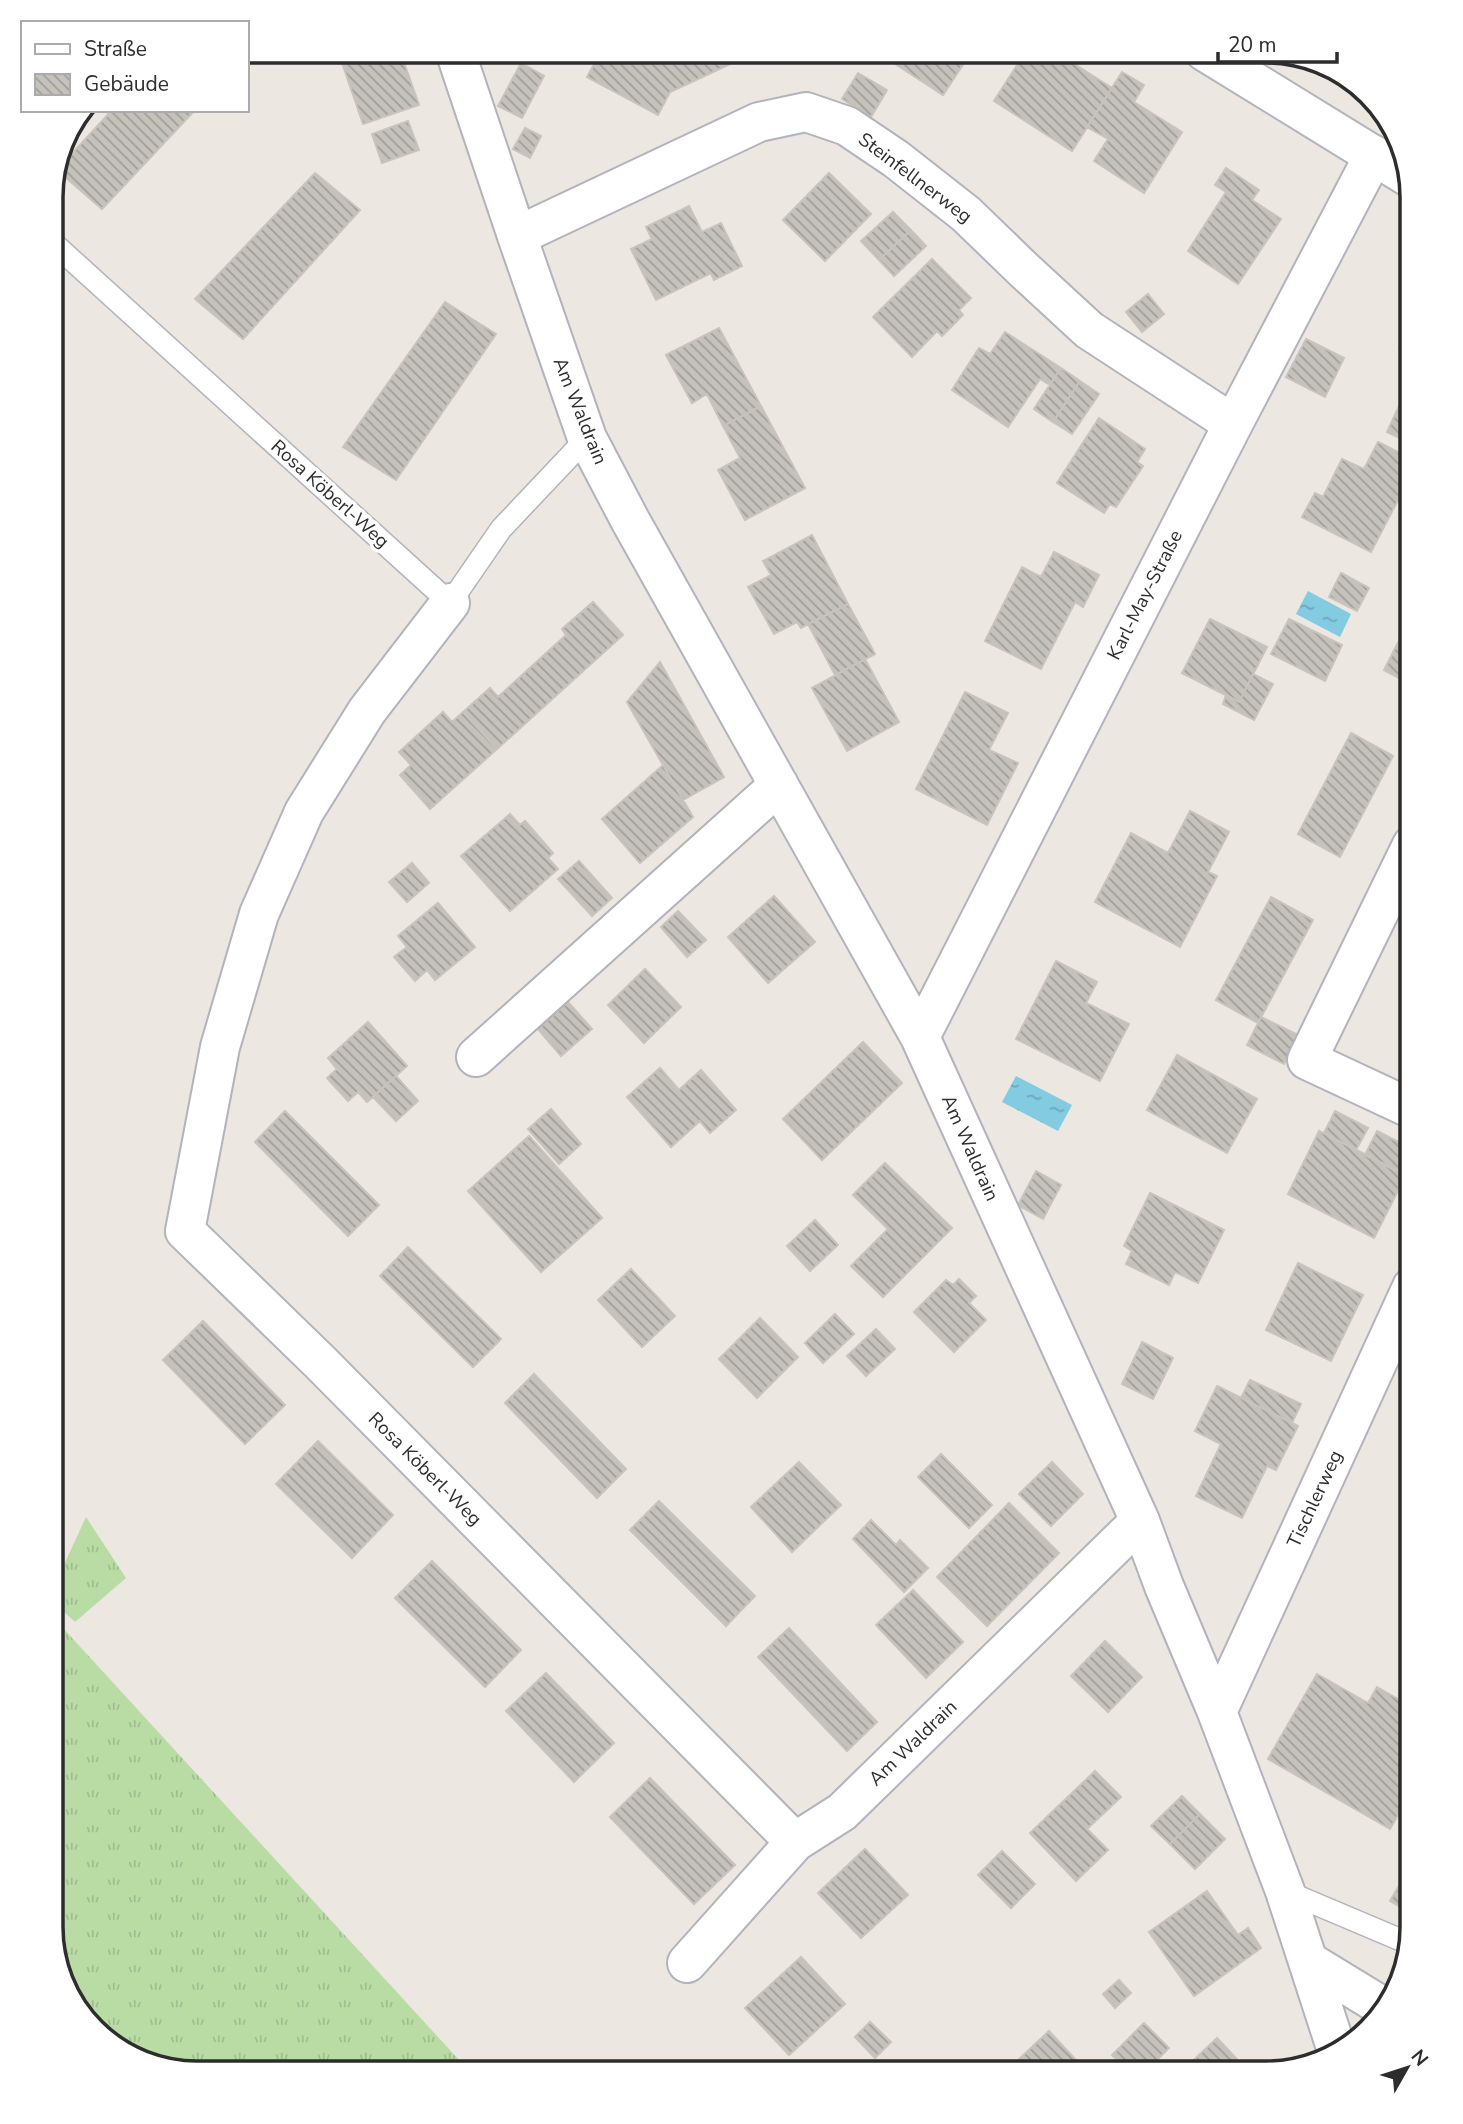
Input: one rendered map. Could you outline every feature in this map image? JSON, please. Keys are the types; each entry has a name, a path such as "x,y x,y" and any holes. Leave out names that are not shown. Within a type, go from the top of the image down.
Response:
{"street":[{"name":"Am Waldrain","path":"460,63 516,236 587,438 919,1037 1140,1521 1285,1891 1308,1961 1326,2047"},
{"path":"1224,63 1397,169"},
{"name":"Steinfellnerweg","path":"516,236 759,122 806,112 847,126 896,159 966,214 1089,330 1233,424"},
{"name":"Karl-May-Straße","path":"919,1037 1374,155"},
{"name":"Rosa Köberl-Weg","path":"450,603 367,711 304,812 259,914 220,1047 185,1231 320,1362 795,1842"},
{"path":"476,1057 779,785"},
{"path":"1400,870 1307,1060 1400,1103"},
{"name":"Tischlerweg","path":"1217,1712 1400,1313"},
{"name":"Am Waldrain","path":"687,1963 795,1842 842,1812 1140,1521"},
{"path":"1308,1961 1376,2003"}],"lane":[{"name":"Rosa Köberl-Weg","path":"63,252 450,603"},
{"path":"450,603 501,529 587,438"},
{"path":"1285,1891 1399,1939"}],"green space":[{"path":"86,1517 126,1578 75,1622 63,1611 63,1567"},
{"path":"63,1628 460,2061 188,2061 146,2051 130,2043 102,2022 81,1994 73,1978 64,1945"}],"water":[{"path":"1308,591 1351,614 1340,637 1296,614"},
{"path":"1016,1076 1072,1105 1058,1131 1002,1102"}],"building":[{"path":"342,63 404,63 419,105 363,124"},
{"path":"521,63 544,76 522,118 498,106"},
{"path":"595,63 732,63 670,92 658,115 587,77"},
{"path":"894,63 964,63 943,95"},
{"path":"1018,63 1073,63 1112,88 1072,151 994,101"},
{"path":"1122,72 1144,85 1134,102 1182,132 1144,193 1094,161 1108,139 1087,127"},
{"path":"858,73 887,90 871,117 842,99"},
{"path":"110,112 193,112 102,209 65,177 70,156"},
{"path":"408,121 419,150 382,163 372,134"},
{"path":"525,128 541,136 530,158 513,149"},
{"path":"1226,168 1259,190 1252,200 1281,219 1238,284 1188,251 1226,192 1215,185"},
{"path":"315,173 360,210 243,339 195,299"},
{"path":"829,173 871,214 825,261 783,220"},
{"path":"689,206 702,232 721,223 742,266 714,280 711,273 656,300 631,249 652,239 646,227"},
{"path":"893,212 911,230 879,260 861,241"},
{"path":"911,230 926,246 894,276 879,260"},
{"path":"932,259 971,298 959,310 963,315 942,336 937,331 912,357 873,317"},
{"path":"1148,294 1164,314 1142,332 1126,312"},
{"path":"445,302 496,334 396,480 343,447"},
{"path":"719,328 761,406 723,426 707,394 692,403 666,355"},
{"path":"1005,332 1061,368 1050,385 1040,379 1008,427 952,390 979,348 990,354"},
{"path":"1306,339 1344,358 1325,397 1286,377"},
{"path":"1061,368 1080,381 1053,422 1034,409"},
{"path":"1080,381 1099,394 1072,434 1053,422"},
{"path":"1400,404 1400,438 1387,432"},
{"path":"761,406 805,488 745,520 718,470 740,458 723,426"},
{"path":"1099,418 1145,449 1137,462 1143,466 1116,507 1110,504 1104,513 1057,483"},
{"path":"1378,442 1400,453 1400,501 1398,500 1371,552 1302,517 1315,493 1323,497 1342,459 1364,469"},
{"path":"812,535 848,604 801,628 797,622 774,634 748,587 771,575 763,561"},
{"path":"1054,552 1099,575 1083,607 1075,602 1041,669 985,641 1022,567 1041,577"},
{"path":"1341,573 1369,588 1357,611 1329,597"},
{"path":"593,602 623,635 497,749 463,712 490,688 498,697 566,635 562,629"},
{"path":"848,604 875,654 835,675 808,624"},
{"path":"1210,619 1267,647 1239,702 1182,673"},
{"path":"1289,619 1342,645 1325,681 1271,654"},
{"path":"1400,639 1400,679 1384,670"},
{"path":"865,659 899,722 847,751 812,688"},
{"path":"660,662 724,777 683,800 627,702"},
{"path":"1253,674 1273,684 1254,720 1223,704 1226,695 1239,702"},
{"path":"965,692 1008,713 989,750 1018,763 987,825 916,789"},
{"path":"443,712 452,722 463,712 497,749 430,809 400,775 411,765 399,752"},
{"path":"1351,733 1393,756 1340,857 1298,834"},
{"path":"663,765 693,817 640,863 602,819"},
{"path":"1190,811 1229,832 1208,872 1217,876 1180,947 1095,902 1131,833 1168,853"},
{"path":"510,814 520,825 525,821 553,853 548,858 558,869 510,911 461,856"},
{"path":"579,861 612,898 592,916 558,879"},
{"path":"412,863 429,883 407,902 389,882"},
{"path":"774,896 815,942 768,983 728,937"},
{"path":"1271,897 1313,920 1258,1023 1216,1000"},
{"path":"438,903 475,947 435,980 427,970 415,981 394,957 407,947 398,936"},
{"path":"678,911 706,940 687,957 661,927"},
{"path":"1056,961 1097,982 1086,1003 1129,1024 1100,1081 1016,1039"},
{"path":"645,969 681,1007 644,1043 608,1005"},
{"path":"568,1002 592,1029 561,1056 538,1029"},
{"path":"1261,1017 1298,1035 1284,1064 1247,1045"},
{"path":"368,1022 407,1066 367,1102 358,1092 348,1101 327,1078 337,1069 328,1058"},
{"path":"863,1042 902,1083 822,1160 783,1119"},
{"path":"1177,1055 1257,1099 1227,1153 1147,1110"},
{"path":"660,1068 679,1090 701,1070 736,1110 710,1133 700,1121 671,1147 627,1097"},
{"path":"396,1076 418,1101 396,1121 373,1097"},
{"path":"551,1109 581,1144 559,1164 528,1129"},
{"path":"285,1111 379,1205 348,1236 255,1142"},
{"path":"1335,1111 1368,1128 1356,1150 1324,1133"},
{"path":"1319,1131 1400,1172 1400,1187 1374,1238 1288,1194"},
{"path":"1377,1131 1400,1143 1400,1173 1365,1155"},
{"path":"529,1136 602,1218 541,1272 468,1191"},
{"path":"885,1163 952,1228 883,1297 851,1266 888,1229 853,1195"},
{"path":"1036,1171 1061,1185 1043,1219 1018,1205"},
{"path":"1150,1193 1224,1230 1198,1283 1175,1272 1169,1285 1126,1264 1132,1251 1124,1246"},
{"path":"815,1220 838,1245 810,1271 787,1246"},
{"path":"408,1247 501,1339 473,1367 380,1276"},
{"path":"1298,1263 1363,1295 1331,1361 1266,1330"},
{"path":"631,1269 675,1316 642,1347 598,1300"},
{"path":"959,1279 976,1296 969,1303 986,1320 954,1352 914,1312 946,1280 953,1285"},
{"path":"835,1314 854,1334 823,1363 805,1343"},
{"path":"760,1318 798,1357 757,1398 719,1359"},
{"path":"203,1321 285,1405 245,1444 163,1360"},
{"path":"876,1329 895,1349 866,1376 847,1356"},
{"path":"1142,1342 1173,1358 1153,1399 1122,1384"},
{"path":"534,1374 626,1469 597,1498 505,1403"},
{"path":"1250,1380 1301,1404 1292,1423 1241,1398"},
{"path":"1217,1386 1298,1426 1276,1470 1267,1466 1242,1518 1196,1496 1221,1444 1195,1431"},
{"path":"318,1441 393,1515 352,1558 276,1484"},
{"path":"941,1454 992,1505 969,1528 918,1477"},
{"path":"799,1462 841,1505 792,1552 751,1507"},
{"path":"1052,1462 1083,1494 1051,1526 1019,1494"},
{"path":"659,1501 755,1596 726,1626 630,1530"},
{"path":"1009,1503 1059,1553 987,1626 937,1577"},
{"path":"871,1520 896,1545 900,1540 928,1568 904,1592 853,1539"},
{"path":"432,1561 521,1650 485,1687 395,1598"},
{"path":"913,1590 963,1642 926,1678 876,1625"},
{"path":"789,1628 877,1722 847,1751 758,1657"},
{"path":"1105,1641 1142,1677 1108,1712 1071,1676"},
{"path":"546,1673 614,1743 574,1782 506,1711"},
{"path":"1317,1674 1368,1703 1377,1687 1400,1700 1400,1812 1390,1829 1268,1759"},
{"path":"1095,1771 1121,1797 1087,1829 1108,1850 1076,1881 1030,1833"},
{"path":"650,1778 735,1865 694,1904 610,1817"},
{"path":"1182,1796 1200,1814 1170,1844 1151,1826"},
{"path":"1200,1814 1225,1839 1195,1869 1170,1844"},
{"path":"865,1849 908,1895 861,1938 818,1893"},
{"path":"1002,1851 1035,1884 1011,1908 978,1875"},
{"path":"1400,1884 1400,1907 1390,1901"},
{"path":"1207,1891 1238,1935 1248,1928 1261,1948 1194,1996 1149,1932"},
{"path":"801,1957 845,2004 789,2055 745,2008"},
{"path":"1119,1980 1131,1993 1115,2008 1103,1994"},
{"path":"870,2022 891,2042 875,2058 855,2037"},
{"path":"1144,2023 1169,2048 1156,2061 1118,2061 1112,2055"},
{"path":"1049,2031 1077,2061 1017,2061"},
{"path":"1217,2038 1239,2061 1193,2061"}]}
